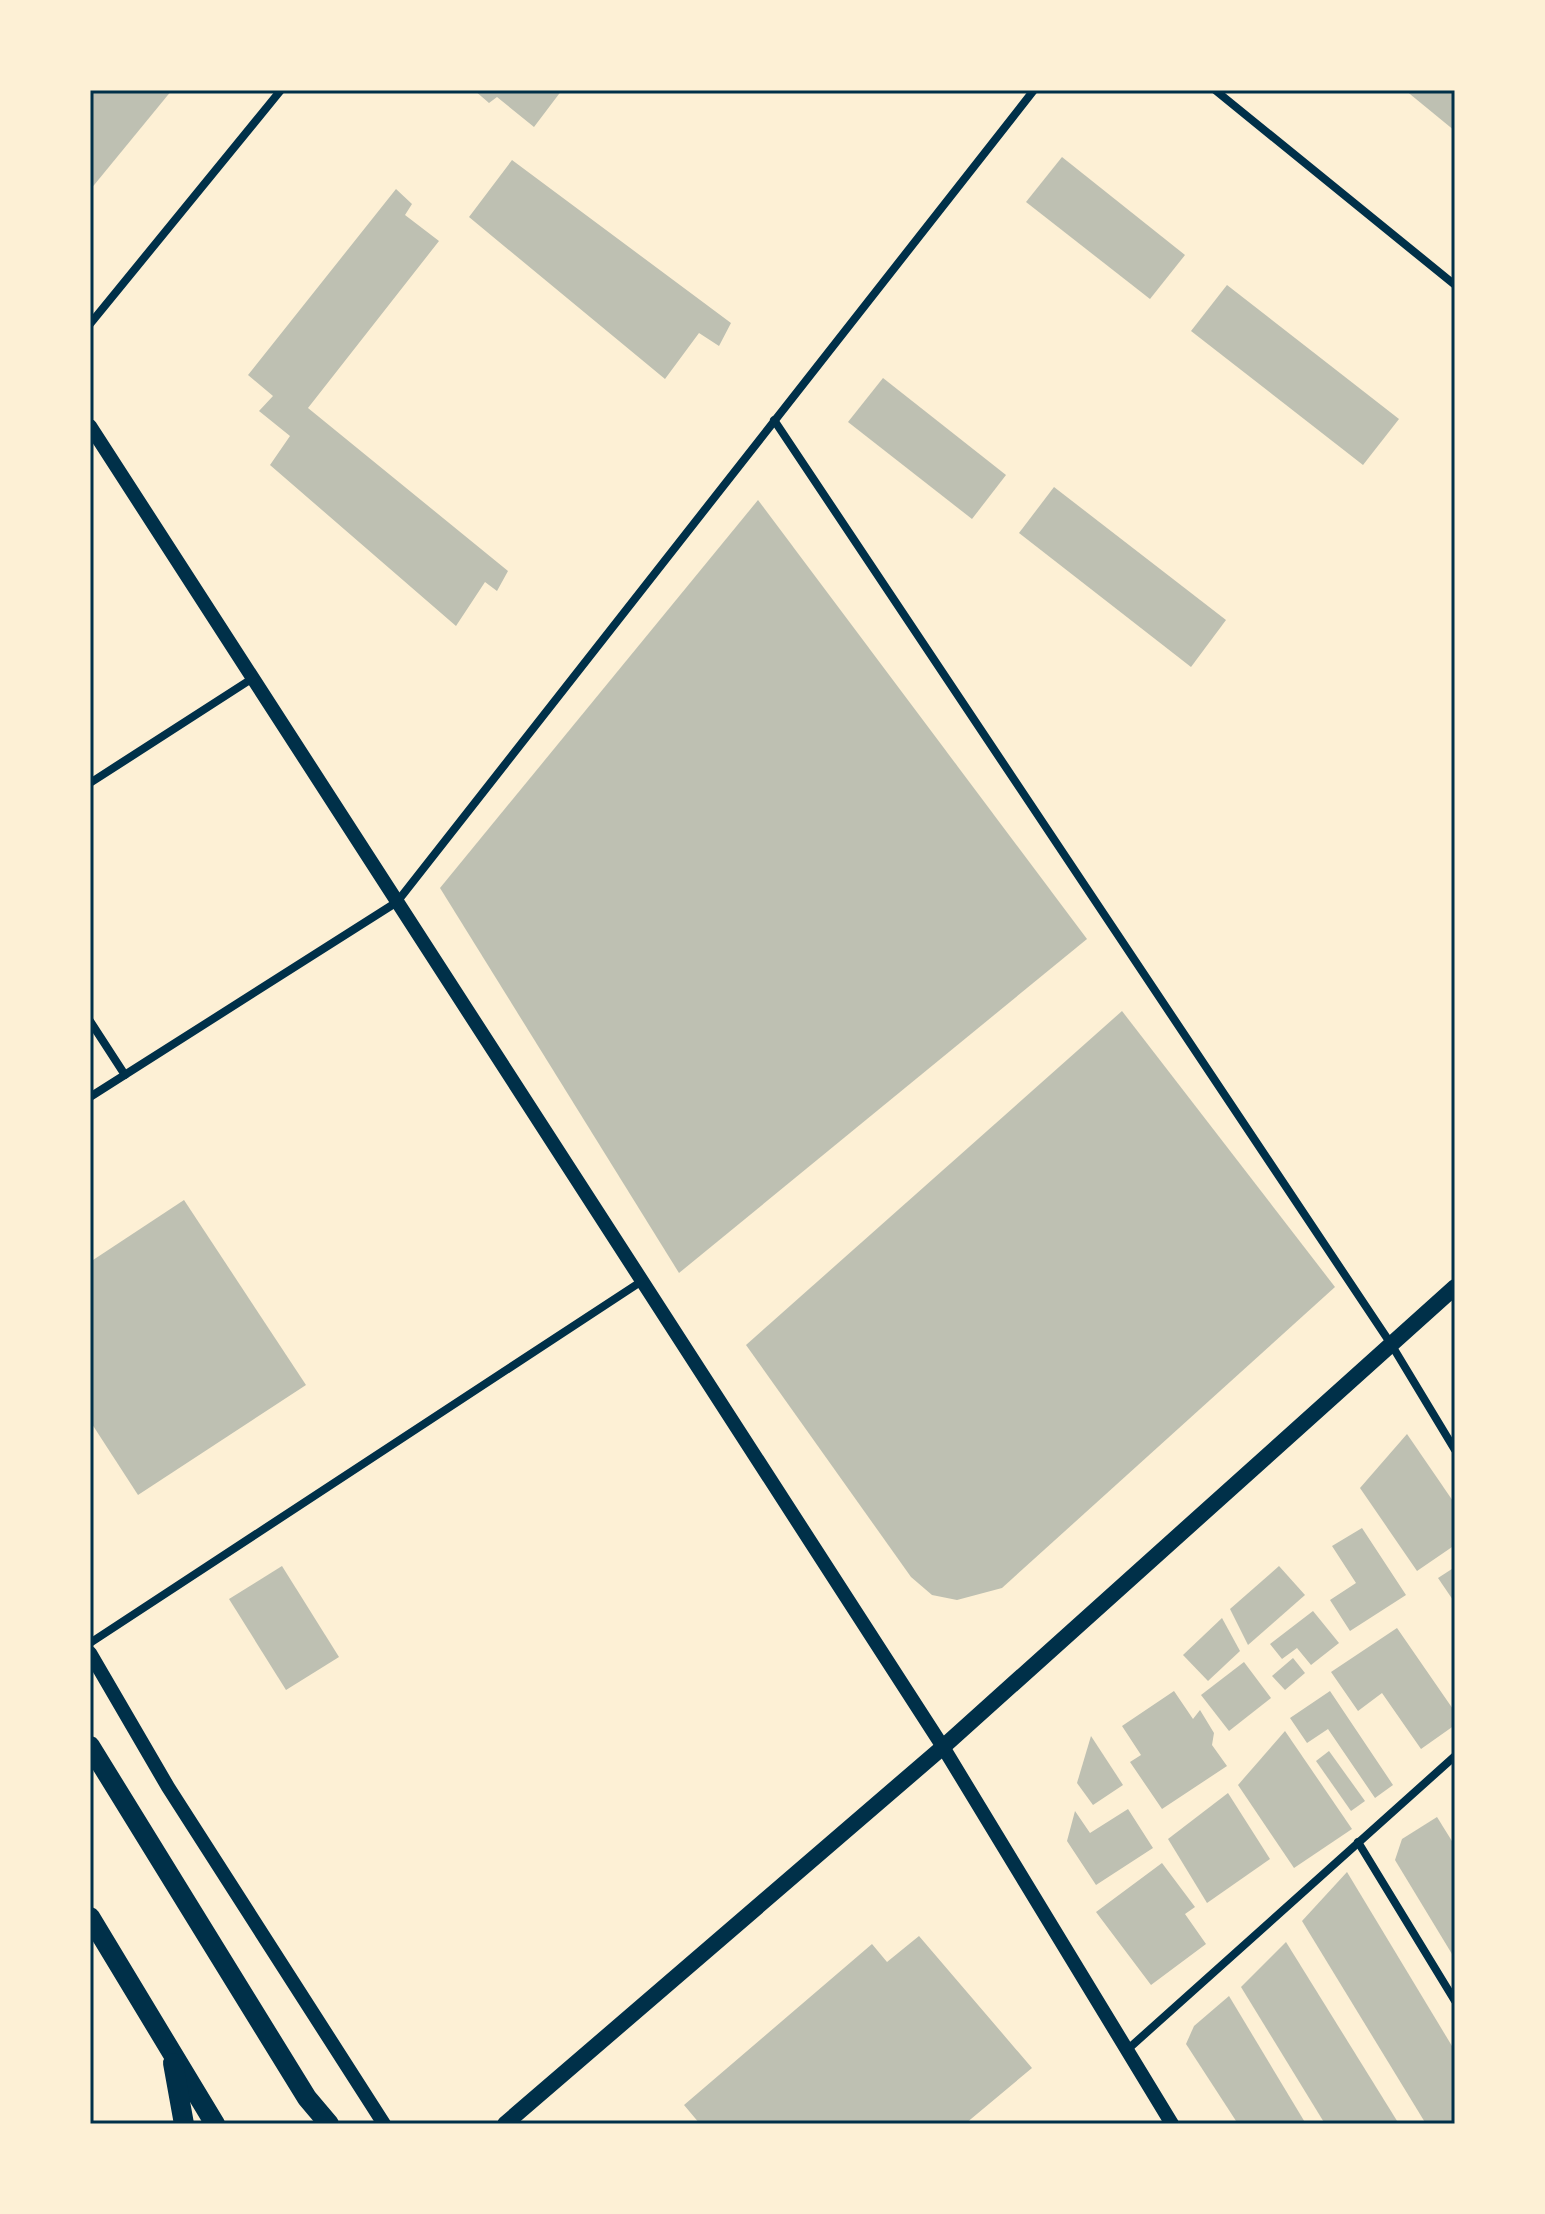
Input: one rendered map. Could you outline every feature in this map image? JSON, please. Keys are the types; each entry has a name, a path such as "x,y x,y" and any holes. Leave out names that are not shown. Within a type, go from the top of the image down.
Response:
{"main road":[{"path":"505,2124 943,1747 1455,1287"},
{"path":"90,1746 307,2098 329,2124"},
{"path":"90,1917 215,2124"},
{"path":"170,2048 184,2124"}],"street":[{"path":"90,324 281,90"},
{"path":"90,1097 397,902 1034,90"},
{"path":"1215,90 1455,285"},
{"path":"774,420 1391,1344 1455,1450"},
{"path":"90,426 943,1747 1172,2124"},
{"path":"90,783 253,678"},
{"path":"90,1021 125,1075"},
{"path":"90,1643 642,1281"},
{"path":"90,1653 168,1787 384,2124"},
{"path":"1127,2050 1455,1756"},
{"path":"1358,1842 1455,2001"}],"building":[{"path":"90,90 172,90 90,190"},
{"path":"474,90 562,90 534,127 497,97 489,103"},
{"path":"1405,90 1455,90 1455,131"},
{"path":"1062,157 1185,255 1150,299 1026,202"},
{"path":"512,160 731,323 719,346 699,333 665,379 469,217"},
{"path":"396,189 412,204 405,215 439,241 308,408 508,571 497,591 485,582 456,626 270,465 290,436 259,411 273,396 248,375"},
{"path":"1227,285 1399,419 1363,465 1191,331"},
{"path":"883,378 1006,475 972,519 848,422"},
{"path":"1054,487 1226,620 1191,667 1019,533"},
{"path":"758,500 1087,939 679,1273 440,888"},
{"path":"1122,1011 1335,1287 1002,1588 957,1600 932,1595 911,1577 746,1345"},
{"path":"184,1200 306,1385 138,1495 90,1421 90,1262"},
{"path":"1407,1434 1455,1504 1455,1545 1417,1571 1360,1488"},
{"path":"1362,1528 1406,1595 1350,1631 1330,1600 1356,1583 1332,1546"},
{"path":"282,1566 339,1657 286,1690 229,1599"},
{"path":"1279,1566 1305,1595 1248,1645 1230,1609"},
{"path":"1455,1567 1455,1603 1438,1578"},
{"path":"1313,1611 1339,1643 1311,1665 1297,1648 1282,1659 1270,1644"},
{"path":"1222,1618 1240,1651 1208,1681 1183,1655"},
{"path":"1397,1628 1455,1712 1455,1725 1421,1749 1382,1693 1358,1711 1331,1672"},
{"path":"1293,1658 1305,1673 1285,1690 1272,1676"},
{"path":"1244,1662 1271,1698 1229,1731 1201,1695"},
{"path":"1174,1691 1193,1719 1200,1710 1214,1733 1212,1745 1227,1766 1162,1809 1130,1762 1141,1755 1122,1726"},
{"path":"1330,1691 1393,1785 1375,1798 1328,1729 1307,1743 1290,1718"},
{"path":"1285,1731 1352,1829 1294,1868 1238,1785"},
{"path":"1091,1736 1123,1785 1093,1805 1077,1783"},
{"path":"1329,1751 1365,1801 1351,1811 1316,1761"},
{"path":"1228,1793 1270,1859 1207,1903 1168,1839"},
{"path":"1128,1809 1153,1848 1096,1885 1067,1841 1075,1811 1090,1833"},
{"path":"1437,1817 1455,1846 1455,1959 1395,1860 1402,1839"},
{"path":"1162,1863 1195,1907 1185,1914 1206,1944 1151,1985 1096,1912"},
{"path":"1347,1872 1455,2051 1455,2124 1426,2124 1302,1921"},
{"path":"919,1936 1032,2068 965,2124 700,2124 684,2105 872,1944 887,1962"},
{"path":"1286,1942 1399,2124 1325,2124 1241,1987"},
{"path":"1229,1996 1306,2124 1238,2124 1186,2044 1194,2026"}]}
